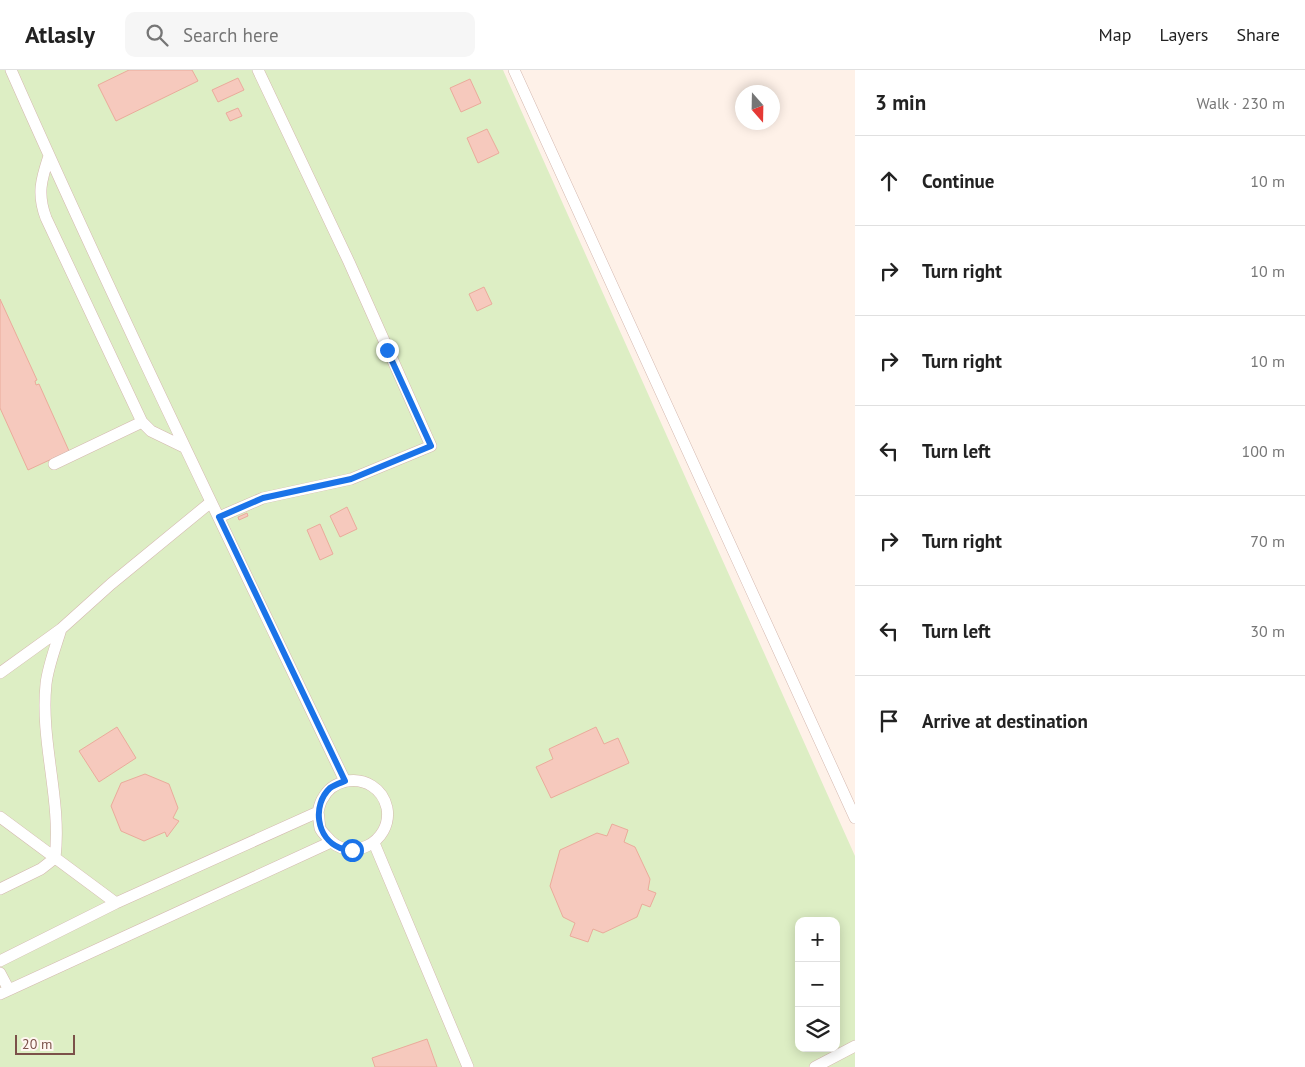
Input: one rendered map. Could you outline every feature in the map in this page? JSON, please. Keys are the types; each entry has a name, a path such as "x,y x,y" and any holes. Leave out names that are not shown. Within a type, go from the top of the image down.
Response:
{"lane":[{"path":"11,70 184,447 345,781"},
{"path":"219,517 263,498 351,479 431,446 349,262 258,70"},
{"path":"514,70 855,818"},
{"path":"49,156 41,182 42,206 142,422 151,431 184,447"},
{"path":"54,464 142,422"},
{"path":"0,673 61,628 111,584 211,502"},
{"path":"0,889 41,868 55,858 57,844 56,829 45,713 46,683 61,628"},
{"path":"345,781 366,782 382,795 386,805 388,815 386,826 374,842 364,848 352,850 341,848 331,842 320,829 318,812 322,798 331,787 345,781"},
{"path":"0,961 116,903 318,812"},
{"path":"0,816 116,903"},
{"path":"0,972 4,992 331,842"},
{"path":"374,842 468,1067"},
{"path":"815,1067 855,1046"}],"green space":[{"path":"0,70 503,70 855,856 855,1067 0,1067"}],"building":[{"path":"129,70 192,70 198,81 116,121 98,85"},
{"path":"238,78 244,90 218,102 212,90"},
{"path":"470,79 481,103 461,112 450,88"},
{"path":"238,108 242,116 230,121 226,113"},
{"path":"487,129 499,153 478,163 467,138"},
{"path":"484,287 492,304 477,311 469,294"},
{"path":"0,299 37,380 35,381 36,385 39,384 69,451 28,470 0,408"},
{"path":"347,507 357,529 340,537 330,516"},
{"path":"247,513 248,516 239,520 238,517"},
{"path":"320,524 333,554 320,560 307,530"},
{"path":"117,727 136,758 99,782 79,751"},
{"path":"596,727 604,744 618,738 629,763 551,798 536,767 553,759 549,749"},
{"path":"145,774 169,784 178,808 173,818 179,821 167,837 165,832 144,841 121,831 111,806 121,783"},
{"path":"612,824 628,830 624,842 635,847 650,879 648,890 656,893 650,907 642,904 637,917 603,933 593,929 588,942 570,936 575,923 563,917 550,886 560,850 597,833 607,836"},
{"path":"427,1039 437,1067 375,1067 372,1058"}],"route":[{"path":"352,850 341,848 331,842 320,829 318,812 322,798 331,787 345,781 219,517 247,504 280,493 351,479 431,446 387,350"}]}
